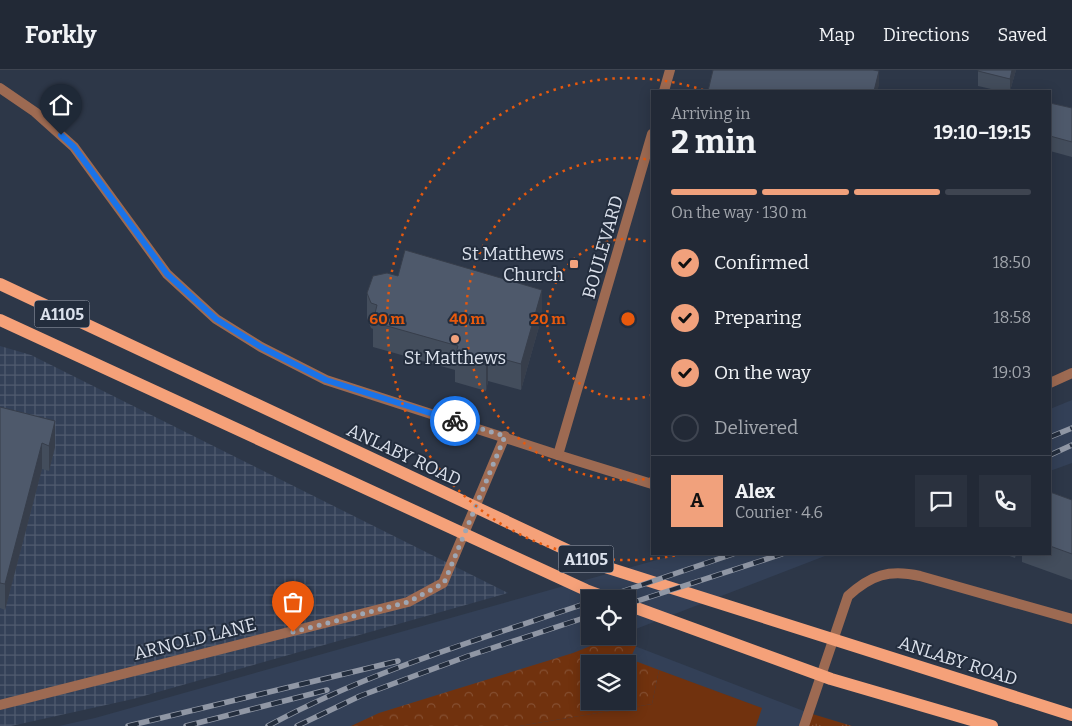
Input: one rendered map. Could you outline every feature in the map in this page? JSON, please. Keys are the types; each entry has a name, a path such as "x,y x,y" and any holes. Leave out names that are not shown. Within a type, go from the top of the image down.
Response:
{"main road":[{"name":"ANLABY ROAD","path":"0,284 599,565 1072,715"},
{"name":"A1105","path":"0,320 586,590"},
{"path":"636,608 831,678 992,726"}],"street":[{"path":"664,90 670,70"},
{"path":"0,88 35,112 74,147 167,274 216,319 261,347 326,380 651,484"},
{"name":"BOULEVARD","path":"558,455 651,137"},
{"path":"1051,383 1072,373"},
{"name":"ARNOLD LANE","path":"0,704 408,602 444,583 505,436"},
{"path":"804,726 848,596 861,584 882,574 900,572 920,576 1072,620"}],"shaded area":[{"path":"0,346 31,355 508,593 133,699 11,726 0,726"},
{"path":"1072,400 1072,463 1051,471 1051,409"},
{"path":"674,555 827,555 636,629 636,590 581,590 581,645 632,645 809,713 804,726 59,726 95,718"}],"green space":[{"path":"593,645 636,646 632,655 581,655 581,710 616,710 519,726 351,726 379,713 573,653"},
{"path":"636,661 659,670 652,704 636,707"},
{"path":"659,670 762,708 756,726 519,726 616,710 636,710 636,707 652,704"},
{"path":"809,713 852,726 804,726"}],"building":[{"path":"713,70 879,71 874,90 708,90"},
{"path":"978,70 1012,70 1010,79"},
{"path":"1051,103 1072,108 1072,142 1051,136"},
{"name":"St Matthews","path":"405,250 542,290 521,364 488,355 486,365 455,356 458,346 373,322 377,305 371,303 367,293 373,276 387,273 398,276"},
{"path":"0,407 55,421 49,446 42,443 5,584 0,583"},
{"path":"1051,492 1072,500 1072,554 1051,546"}],"railway":[{"path":"1051,437 1072,428"},
{"path":"1051,455 1072,445"},
{"path":"627,590 730,555"},
{"path":"636,601 779,555"},
{"path":"268,726 306,706 386,672 581,605"},
{"path":"297,726 360,696 468,656 581,619"},
{"path":"128,726 398,661"},
{"path":"186,726 327,690"}],"way so far":[{"path":"293,632 408,602 444,583 505,436 455,421"}],"place":[{"name":"St Matthews Church","path":"574,264"},
{"name":"St Matthews","path":"455,339"}],"route":[{"path":"61,135 74,147 167,274 216,319 261,347 326,380 455,421"}]}
